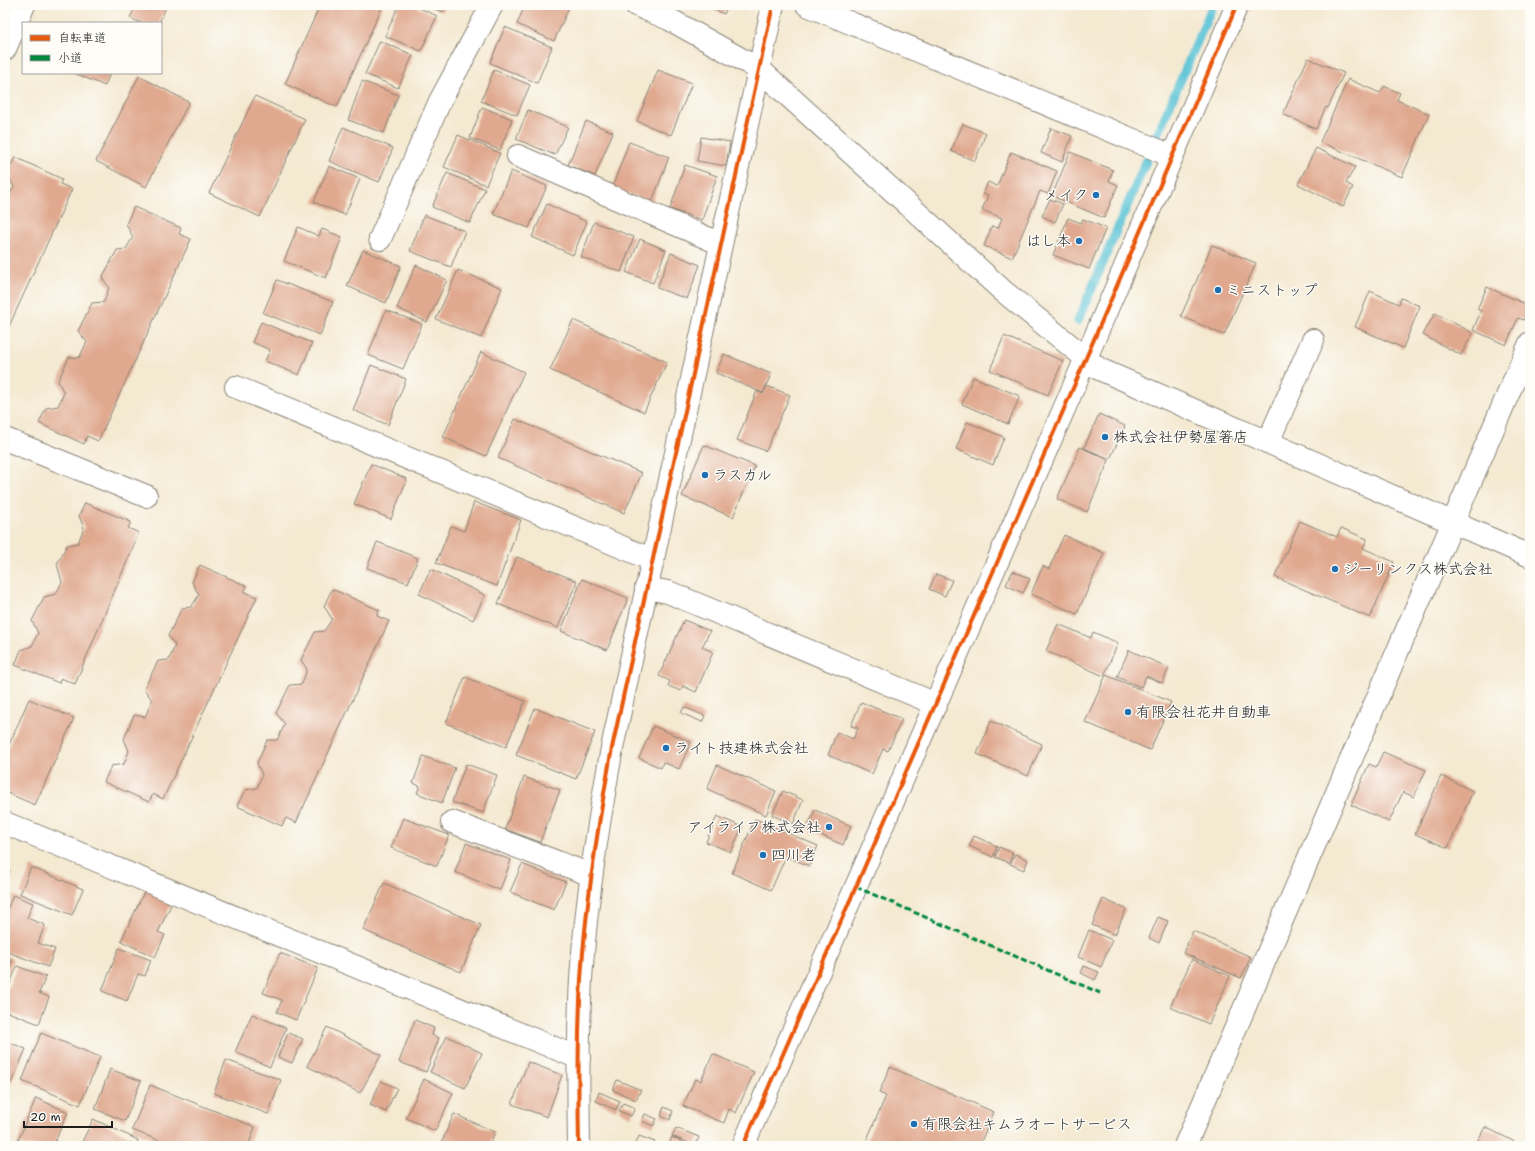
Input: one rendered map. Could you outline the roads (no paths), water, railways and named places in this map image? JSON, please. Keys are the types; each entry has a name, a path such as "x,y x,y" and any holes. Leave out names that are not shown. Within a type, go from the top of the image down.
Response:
{"street":[{"path":"380,239 440,101 492,5"},
{"path":"636,5 669,19 759,69 1003,292 1099,369 1530,556"},
{"path":"579,1146 581,980 591,875 612,748 773,5"},
{"path":"807,5 1172,156"},
{"path":"744,1146 1086,358 1237,5"},
{"path":"5,49 16,10"},
{"path":"518,156 721,244"},
{"path":"1268,442 1313,340"},
{"path":"1185,1146 1530,343"},
{"path":"236,387 653,560"},
{"path":"5,439 146,496"},
{"path":"646,588 668,592 936,704"},
{"path":"5,822 579,1058"},
{"path":"452,822 591,875"}],"waterway":[{"path":"1157,135 1213,5"},
{"path":"1078,321 1147,159"}],"place":[{"name":"メイク","path":"1096,195"},
{"name":"はし本","path":"1079,241"},
{"name":"ミニストップ","path":"1218,290"},
{"name":"株式会社伊勢屋箸店","path":"1105,437"},
{"name":"ラスカル","path":"705,475"},
{"name":"ジーリンクス株式会社","path":"1335,569"},
{"name":"有限会社花井自動車","path":"1128,712"},
{"name":"ライト技建株式会社","path":"666,748"},
{"name":"アイライフ株式会社","path":"829,827"},
{"name":"四川老","path":"763,855"},
{"name":"有限会社キムラオートサービス","path":"914,1124"}]}
